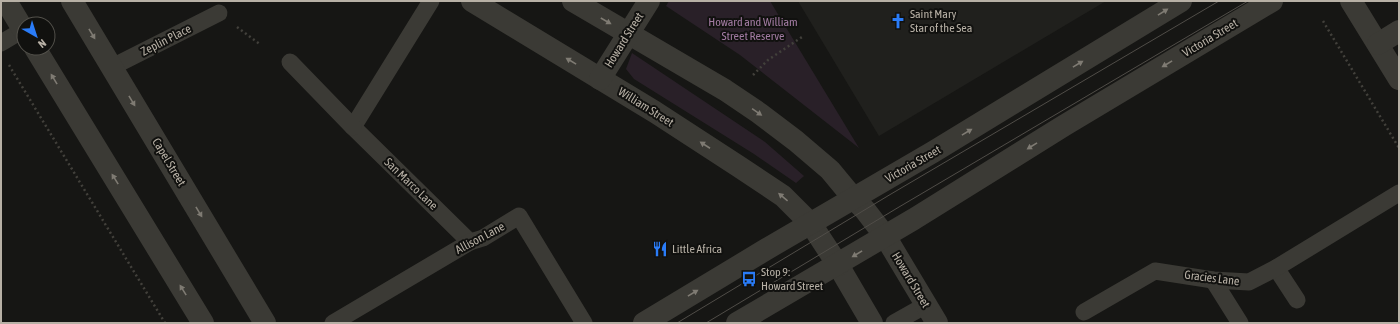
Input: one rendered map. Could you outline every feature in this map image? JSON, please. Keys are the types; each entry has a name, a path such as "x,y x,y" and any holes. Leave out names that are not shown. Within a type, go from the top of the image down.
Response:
{"street":[{"path":"6,1 16,17"},
{"name":"Capel Street","path":"72,1 265,323"},
{"name":"William Street","path":"472,1 655,112 782,196 811,224 838,265"},
{"path":"573,1 725,90 759,113 796,141 830,170 854,199"},
{"name":"Howard Street","path":"600,79 649,1"},
{"name":"Victoria Street","path":"644,323 940,148 1181,1"},
{"name":"Victoria Street","path":"737,323 838,265 1065,125 1272,1"},
{"path":"1351,1 1399,79"},
{"path":"1378,44 1399,31"},
{"path":"40,56 204,323"},
{"name":"Howard Street","path":"854,199 865,210 885,236 937,323"},
{"path":"838,265 872,323"}],"lane":[{"path":"353,127 431,1"},
{"name":"Zeplin Place","path":"112,67 219,13"},
{"path":"1,44 16,35"},
{"name":"San Marco Lane","path":"290,62 353,127 470,242"},
{"name":"Gracies Lane","path":"1084,312 1155,270 1213,280 1249,282 1276,268 1399,193"},
{"name":"Allison Lane","path":"333,323 470,242 483,238 519,216 584,323"},
{"path":"1276,268 1297,300"},
{"path":"1213,280 1240,323"},
{"path":"894,323 926,305"}],"path":[{"path":"1323,21 1399,148"},
{"path":"753,75 768,60 802,37"},
{"path":"9,64 165,323"}],"shaded area":[{"path":"798,1 1106,1 879,136"}],"green space":[{"name":"Howard and William Street Reserve","path":"669,1 770,1 859,148 740,55 666,6"},
{"path":"632,53 765,142 804,176 796,183 754,154 634,79 626,69"}],"tram line":[{"path":"677,323 891,194 1219,1"},
{"path":"706,323 1248,1"}],"place":[{"name":"Saint Mary Star of the Sea","path":"898,21"},
{"name":"Little Africa","path":"660,249"},
{"name":"Stop 9: Howard Street","path":"749,279"}]}
